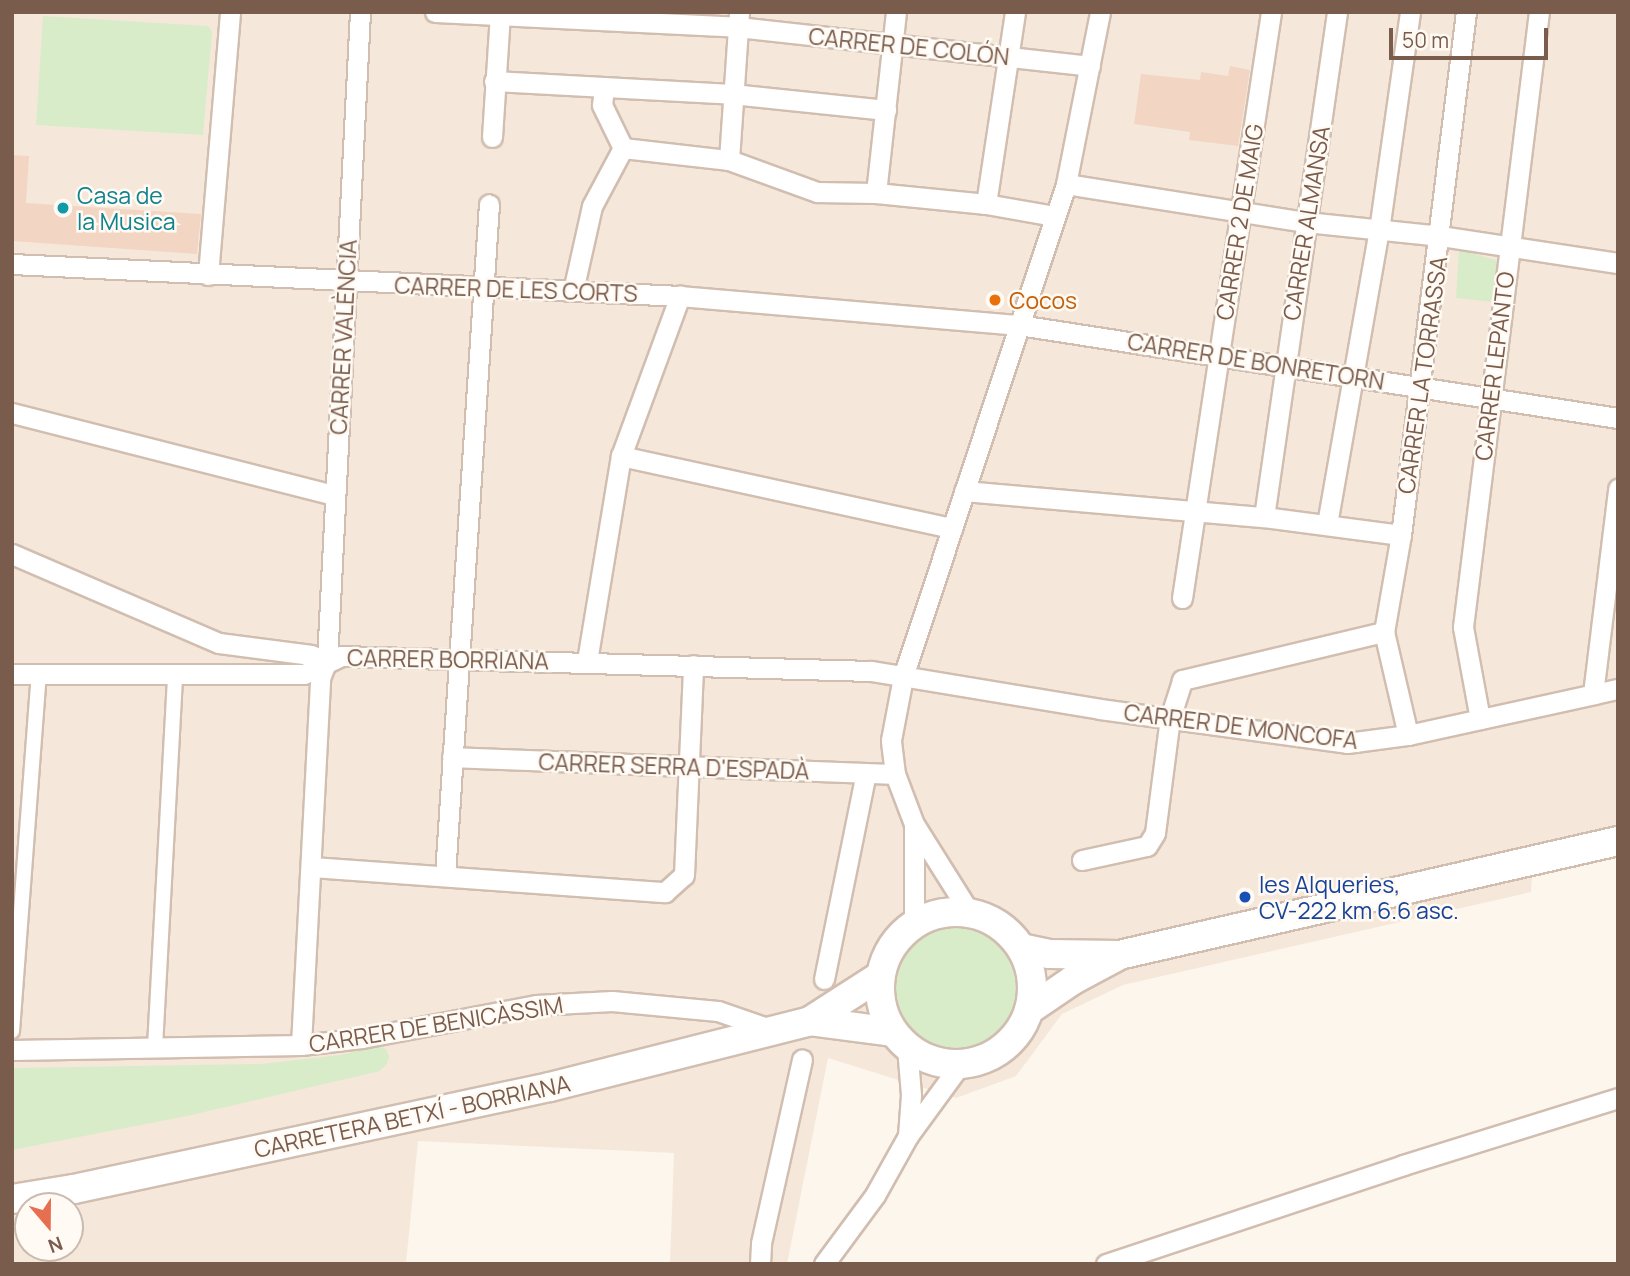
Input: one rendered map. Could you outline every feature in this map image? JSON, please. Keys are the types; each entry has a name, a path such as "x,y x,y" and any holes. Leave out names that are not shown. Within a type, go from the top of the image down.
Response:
{"main road":[{"path":"1021,948 1049,954 1119,955 1618,841"},
{"path":"970,913 990,920 1008,932 1021,948 1030,968 1032,989 1029,1010 1019,1031 1003,1048 983,1060 960,1065 923,1058 900,1040 884,1015 879,995 880,976 887,956 898,938 914,924 932,916 970,913"},
{"path":"1029,1010 1073,980 1119,955"},
{"name":"CARRETERA BETXÍ - BORRIANA","path":"12,1199 74,1189 550,1087 810,1021 880,976"},
{"name":"CARRETERA BETXÍ - BORRIANA","path":"810,1021 900,1040"}],"street":[{"path":"208,275 230,12"},
{"name":"CARRER VALÈNCIA","path":"301,1045 320,678 327,661 360,12"},
{"name":"CARRER DE COLÓN","path":"435,12 739,20 891,44 1090,66"},
{"path":"876,193 896,12"},
{"path":"986,204 1015,12"},
{"path":"970,913 914,824 895,774 891,740 903,677 1066,184 1100,12"},
{"name":"CARRER 2 DE MAIG","path":"1182,598 1271,12"},
{"name":"CARRER ALMANSA","path":"1264,517 1337,12"},
{"path":"1327,524 1379,230 1410,12"},
{"name":"CARRER LA TORRASSA","path":"1408,735 1384,632 1401,535 1441,236 1466,12"},
{"name":"CARRER LEPANTO","path":"1480,719 1463,627 1508,245 1539,12"},
{"path":"492,137 500,14"},
{"path":"729,160 739,20"},
{"path":"494,81 733,94 886,110"},
{"path":"604,87 602,105 623,148"},
{"path":"623,148 729,160 817,192 876,193 986,204 1055,216"},
{"path":"573,291 592,206 623,148"},
{"path":"1066,184 1306,222 1441,236 1618,263"},
{"path":"445,875 489,204"},
{"name":"CARRER DE LES CORTS","path":"12,264 680,296 1019,325"},
{"path":"587,661 621,456 680,296"},
{"name":"CARRER DE BONRETORN","path":"1019,325 1491,396 1618,418"},
{"path":"12,413 334,495"},
{"path":"621,456 952,528"},
{"path":"1593,694 1618,489"},
{"path":"964,491 1264,517 1401,535"},
{"name":"CARRER BORRIANA","path":"12,554 219,643 311,655 327,661 341,656 587,661 871,671 903,677"},
{"path":"1082,860 1147,846 1155,833 1170,718 1182,680 1384,632"},
{"path":"217,676 221,660 219,643"},
{"path":"12,674 304,674 327,661"},
{"path":"312,867 665,892 684,875 693,665"},
{"path":"12,1031 39,674"},
{"path":"155,1047 176,674"},
{"name":"CARRER DE MONCOFA","path":"903,677 1347,743 1408,735 1618,689"},
{"name":"CARRER SERRA D'ESPADÀ","path":"452,757 895,774"},
{"path":"824,979 866,773"},
{"path":"914,824 914,924"},
{"name":"CARRER DE BENICÀSSIM","path":"12,1050 301,1045 362,1038 536,1005 612,1001 718,1011 773,1030"},
{"path":"900,1040 911,1095 908,1136"},
{"path":"761,1264 761,1243 802,1060"},
{"path":"824,1264 875,1195 908,1136 960,1065"},
{"path":"1106,1264 1403,1165 1618,1098"}],"shaded area":[{"path":"12,12 1618,12 1618,856 1532,875 1531,892 1123,985 1062,1014 1016,1076 956,1098 828,1058 787,1264 670,1264 674,1153 418,1141 406,1264 12,1264"}],"green space":[{"path":"43,16 208,26 212,32 203,135 36,125"},
{"path":"1459,249 1508,264 1501,303 1456,298"},
{"path":"957,925 981,930 1002,944 1016,965 1021,989 1016,1013 1002,1034 981,1048 957,1053 933,1048 912,1034 898,1013 893,989 898,965 912,944 933,930"},
{"path":"378,1046 386,1049 389,1056 387,1064 380,1071 187,1116 12,1150 12,1068 261,1064 341,1055"}],"building":[{"path":"1230,66 1250,70 1238,146 1189,140 1190,132 1134,124 1141,74 1200,80 1201,72 1228,76"},
{"name":"Casa de la Musica","path":"12,155 29,156 26,203 201,214 197,254 12,241"}],"place":[{"name":"Casa de la Musica","path":"63,208"},
{"name":"Cocos","path":"995,300"},
{"name":"les Alqueries, CV-222 km 6.6 asc.","path":"1245,897"}]}
